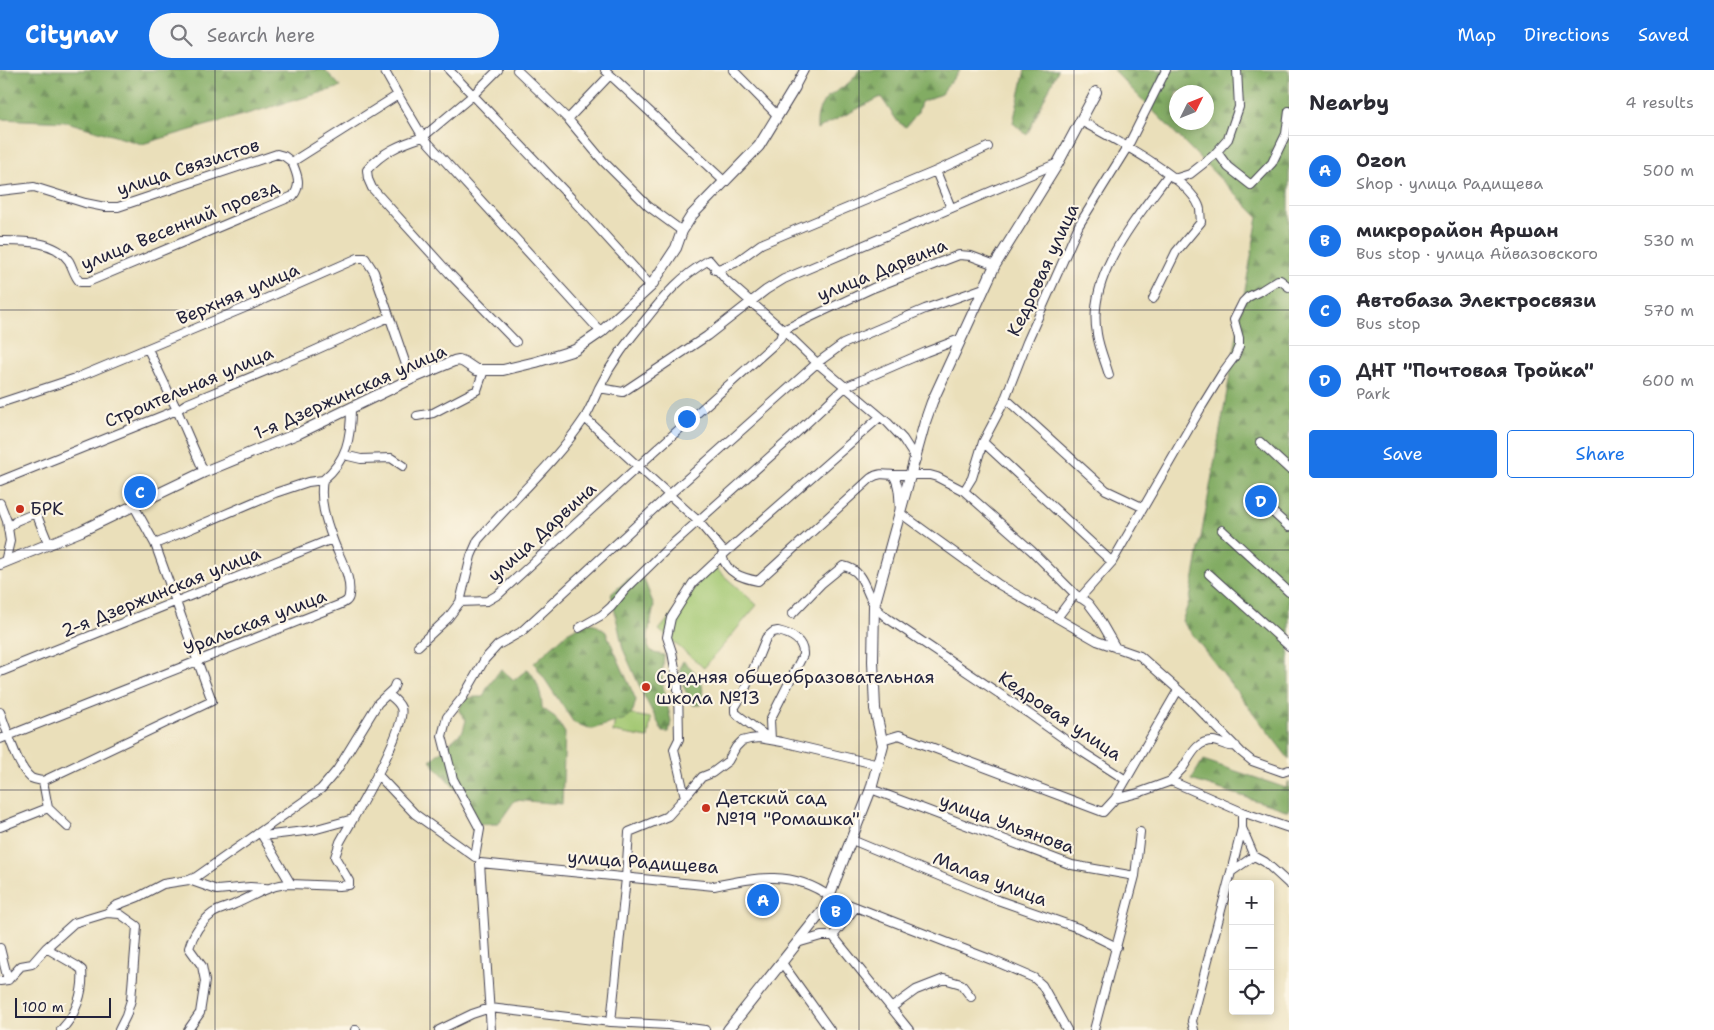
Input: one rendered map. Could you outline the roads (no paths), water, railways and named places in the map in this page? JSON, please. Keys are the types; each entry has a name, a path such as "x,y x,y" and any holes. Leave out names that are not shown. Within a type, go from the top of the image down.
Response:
{"street":[{"path":"384,70 423,137 601,332"},
{"path":"449,70 571,198 651,286"},
{"path":"498,70 472,96 423,137 404,143 375,161 367,170 372,188 437,260 516,342"},
{"path":"517,70 568,119 603,161 648,206 682,230"},
{"path":"733,70 777,115"},
{"name":"1-я Дзержинская улица","path":"2,563 49,545 204,472 267,447 411,379 459,360 476,370 503,370 575,350 601,332 651,286 676,248 682,230 692,215 759,146 804,70"},
{"name":"Кедровая улица","path":"964,491 972,478 983,442 1005,398 1027,342 1080,225 1128,146 1166,70"},
{"path":"1109,375 1096,334 1095,316 1101,283 1123,238 1172,176 1190,174 1217,152 1228,139 1239,107 1237,70"},
{"path":"568,119 608,72 724,182"},
{"name":"Кедровая улица","path":"995,265 1058,163 1096,92"},
{"path":"292,162 398,95"},
{"path":"1217,152 1228,167 1251,185 1272,163 1283,142 1289,111"},
{"path":"1081,121 1128,146 1172,176 1200,206 1200,222 1176,252 1153,299"},
{"path":"715,270 735,263 761,244 936,171 988,147"},
{"name":"улица Связистов","path":"0,191 34,187 85,203 105,207 118,207 277,154 284,156 292,162"},
{"name":"улица Весенний проезд","path":"0,241 34,241 49,247 59,252 69,261 80,282 88,282 293,196 298,190 298,183 292,162"},
{"name":"улица Дарвина","path":"995,265 971,256 959,255 873,288 783,330 780,339 498,594 488,601 460,602 469,564 478,540 555,457 585,418 599,388 623,392 674,359 766,290 784,279 1058,163"},
{"path":"936,171 951,208"},
{"name":"Верхняя улица","path":"0,403 76,378 148,349 358,258 368,260 374,272 411,379"},
{"path":"599,388 610,365 624,345 668,291 694,269 709,260 715,270 817,363 896,430 916,459"},
{"path":"728,1030 824,908 830,897 871,789 883,745 875,708 873,661 874,606 930,409 995,265"},
{"path":"1057,618 1112,562 1202,406 1235,356 1239,346 1239,338 1234,320 1243,302 1248,297 1278,280 1289,288"},
{"path":"491,1030 478,860 480,829 452,780 442,736 447,717 463,697 485,659 498,645 521,632 669,495 817,363 843,344 924,309 984,288"},
{"name":"Строительная улица","path":"0,481 177,410 186,404 309,353 389,317"},
{"path":"579,628 611,608 625,590 845,388 926,352 960,340"},
{"path":"148,349 204,472"},
{"path":"417,416 434,413 477,390 484,370"},
{"path":"1005,398 1106,490 1142,507"},
{"path":"155,544 275,493 308,482 323,480 344,455 351,426 351,408"},
{"path":"685,797 674,749 679,738 678,685 672,652 667,637 671,618 692,583 880,417"},
{"path":"585,418 698,522 723,554 723,562 736,575 758,581 875,475 924,474 937,477 964,491 1088,604 1097,614 1116,648"},
{"path":"983,442 1112,562"},
{"path":"1260,442 1289,468"},
{"path":"344,455 361,459 391,458 403,466"},
{"path":"893,475 898,487 900,513 998,584 1097,641 1140,656 1191,701 1252,761 1283,772 1289,770"},
{"name":"Уральская улица","path":"0,739 346,601 350,596 348,575 332,539 321,497 323,480"},
{"path":"1254,495 1289,527"},
{"path":"0,503 10,541 2,563"},
{"path":"0,712 17,758 26,773 35,780 43,781 212,701 155,544 134,506"},
{"path":"8,529 16,521 33,514 38,518 49,545"},
{"path":"1222,530 1289,592"},
{"name":"2-я Дзержинская улица","path":"0,672 332,539"},
{"path":"792,614 821,584 844,566 853,568 862,578 874,606"},
{"path":"1209,574 1289,646"},
{"path":"418,646 427,635 448,618 460,602"},
{"name":"Кедровая улица","path":"874,606 887,618 1126,780 1115,799"},
{"path":"778,631 798,640 803,655 770,720 771,740 738,716 735,712 735,707 743,694 766,638 773,632 778,631"},
{"path":"107,913 115,906 163,884 196,877 262,834 321,789 337,770 378,703 395,684"},
{"path":"1126,780 1178,690"},
{"path":"188,1030 200,1013 205,980 202,966 189,948 192,936 214,913 280,884 339,886 349,884 335,857 340,842 395,740 401,720 401,709 388,694"},
{"path":"882,740 899,735 1103,812 1115,799 1171,781 1194,750 1201,744 1210,741 1232,747 1236,746"},
{"path":"611,1022 629,832 668,816 702,777 709,776 728,761 736,747 742,742 759,738 771,740 879,765"},
{"path":"377,774 415,814 478,860"},
{"path":"43,781 48,808 68,826"},
{"path":"1171,781 1242,812 1289,828"},
{"name":"улица Ульянова","path":"871,789 1072,865 1135,876"},
{"path":"0,827 48,808"},
{"path":"1194,1030 1192,1021 1242,828 1242,812"},
{"path":"262,834 313,830 353,818"},
{"path":"1242,828 1254,856 1265,862 1289,884"},
{"path":"1094,1030 1135,876 1140,832"},
{"path":"262,834 291,884"},
{"name":"Малая улица","path":"852,840 992,898 1078,928 1117,947"},
{"path":"1231,872 1254,856"},
{"name":"улица Радищева","path":"478,860 626,878 714,886 744,879 790,878 819,889 830,897 1034,978 1042,985 1067,1030"},
{"path":"189,880 216,890 250,887 268,888"},
{"path":"833,936 856,907"},
{"path":"4,980 21,966 32,964 46,948 74,923 107,913 120,914 136,926 131,1000 119,1030"},
{"path":"796,943 821,936 833,936"},
{"path":"833,936 909,1030"},
{"path":"0,948 4,980"},
{"path":"46,948 82,970 83,977 79,999 71,1020 61,1030"},
{"path":"782,963 830,1030"},
{"path":"891,1008 916,990 944,978 961,984 971,997"},
{"path":"440,1030 472,1014 490,1008 611,1022 668,1025 705,1030"}],"place":[{"name":"Автобаза Электросвязи","path":"140,492"},
{"name":"ДНТ \"Почтовая Тройка\"","path":"1261,501"},
{"name":"БРК","path":"20,509"},
{"name":"Средняя общеобразовательная школа №13","path":"646,687"},
{"name":"Детский сад №19 \"Ромашка\"","path":"706,808"},
{"name":"Ozon","path":"763,900"},
{"name":"микрорайон Аршан","path":"836,911"}]}
